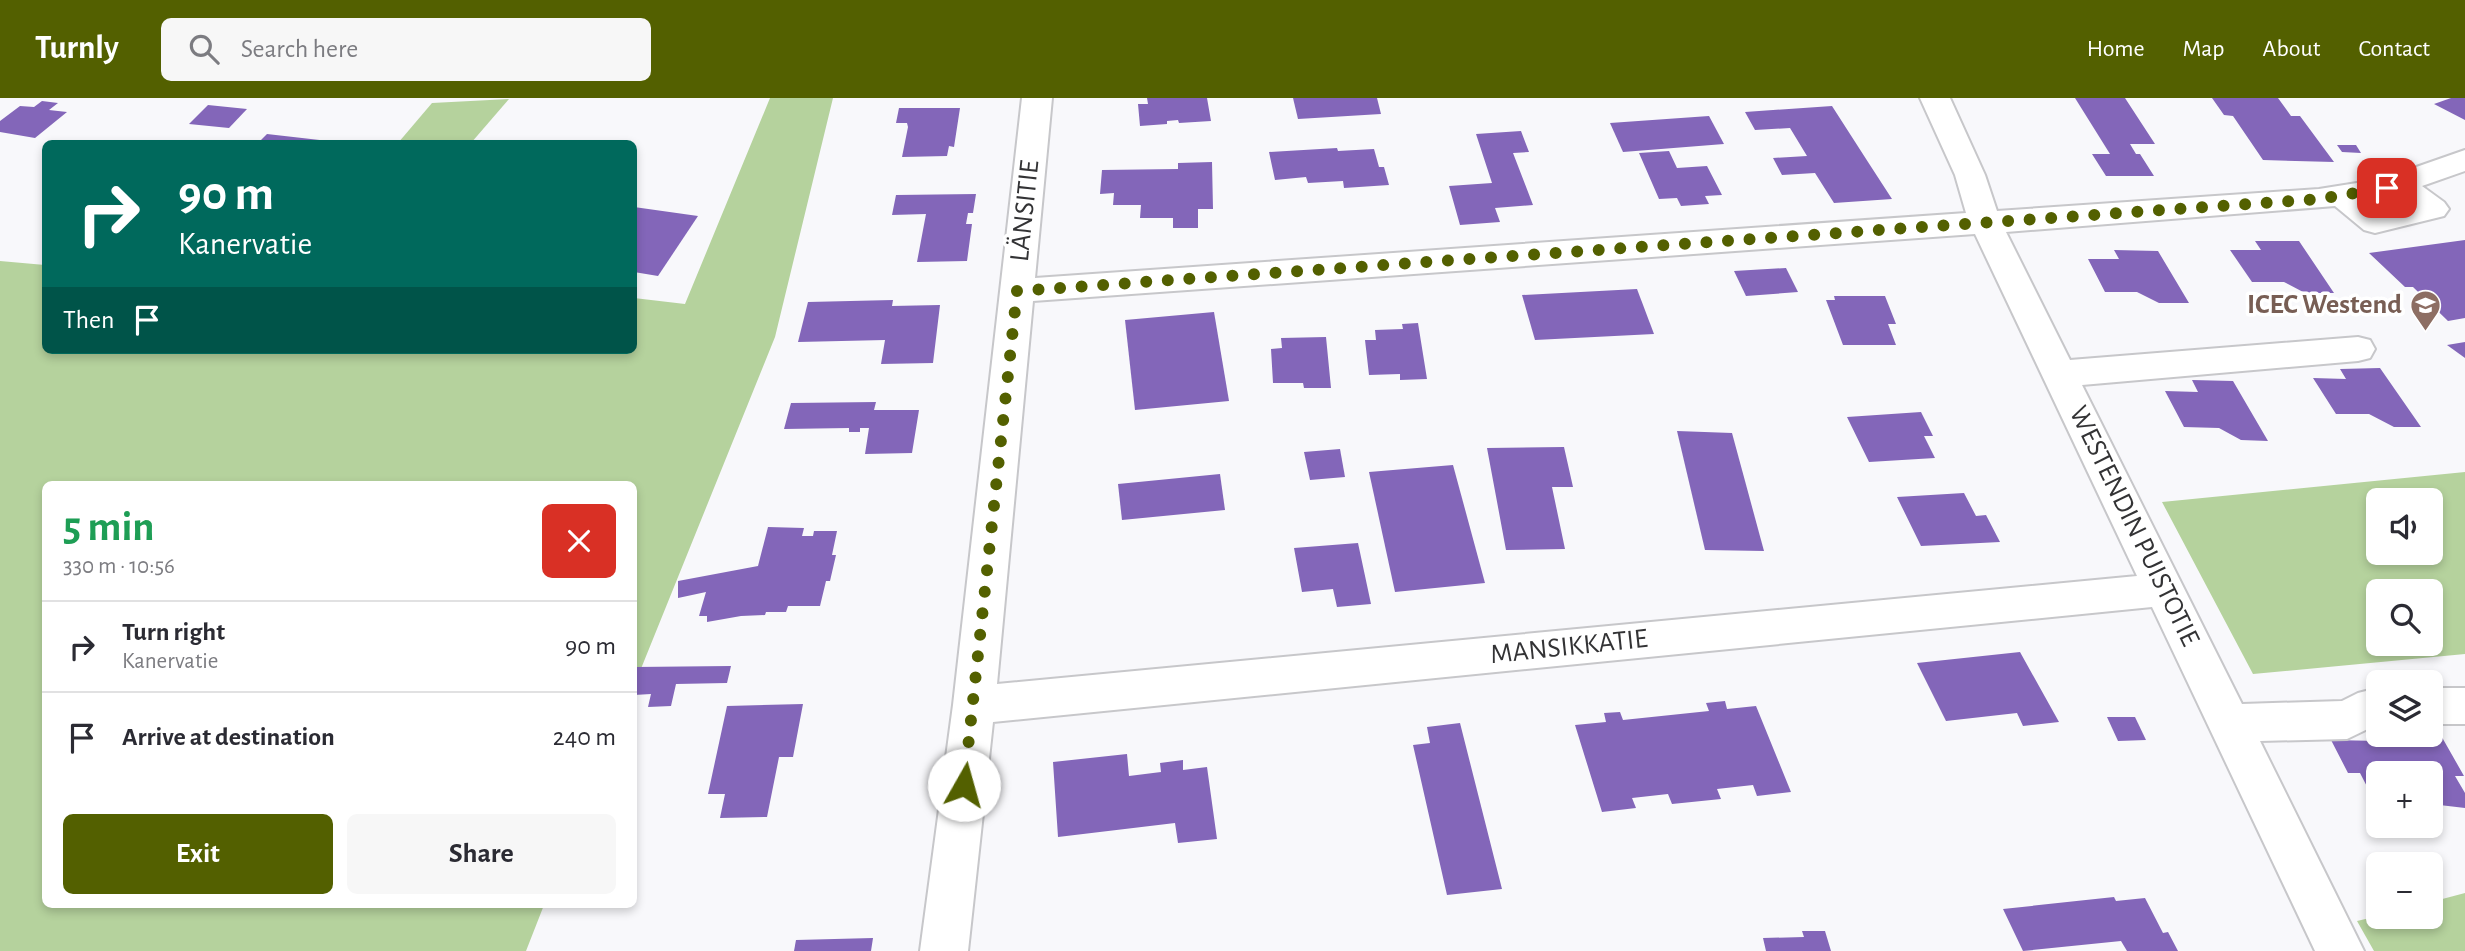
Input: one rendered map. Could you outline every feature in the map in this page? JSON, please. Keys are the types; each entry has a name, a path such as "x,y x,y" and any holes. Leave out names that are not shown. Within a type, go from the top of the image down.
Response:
{"street":[{"name":"LÄNSITIE","path":"944,951 974,705 1037,98"},
{"name":"WESTENDIN PUISTOTIE","path":"1935,98 1970,175 1985,222 2340,951"},
{"path":"1017,291 2341,195 2398,184 2465,160"},
{"path":"2341,195 2375,223 2434,209 2398,184"},
{"path":"2060,374 2358,349"},
{"name":"MANSIKKATIE","path":"974,705 2164,590"},
{"path":"2443,706 2465,706"},
{"path":"2229,723 2347,720 2366,710"}],"green space":[{"path":"770,98 833,98 775,337 637,679 637,481 42,481 42,908 543,908 526,951 0,951 0,261 42,265 42,354 637,354 637,298 685,304"},
{"path":"509,99 474,140 401,140 432,103"},
{"path":"2465,472 2465,654 2253,674 2162,502"},
{"path":"2465,893 2465,951 2374,951 2357,921 2366,919 2366,929 2443,929 2443,899"}],"building":[{"path":"1147,98 1207,98 1211,121 1179,123 1178,120 1167,121 1167,124 1140,126 1138,104 1148,104"},
{"path":"1293,98 1377,98 1381,114 1298,119"},
{"path":"2075,98 2125,98 2155,144 2130,144 2154,176 2106,176 2092,154 2110,154"},
{"path":"2212,98 2278,98 2291,116 2300,116 2334,162 2263,160 2233,116 2224,115"},
{"path":"2451,98 2465,98 2465,120 2434,104"},
{"path":"42,101 58,103 49,110 67,112 35,138 0,132 0,121 20,106 34,107"},
{"path":"208,105 247,109 229,128 189,124"},
{"path":"1832,106 1892,199 1834,203 1815,173 1782,175 1773,158 1807,156 1790,128 1755,130 1745,112"},
{"path":"899,108 960,108 954,147 949,146 947,156 902,157 908,127 907,123 896,123"},
{"path":"1709,116 1724,144 1623,152 1610,123"},
{"path":"1521,131 1529,152 1513,153 1533,205 1495,208 1500,222 1460,225 1449,186 1492,183 1476,134"},
{"path":"267,134 320,140 261,140"},
{"path":"2337,145 2356,145 2361,153 2342,152"},
{"path":"1337,148 1338,151 1374,149 1379,167 1384,167 1389,185 1344,188 1343,181 1308,183 1306,177 1275,180 1269,152"},
{"path":"1669,151 1677,168 1707,166 1722,195 1705,196 1709,204 1681,206 1677,198 1659,199 1639,153"},
{"path":"1212,162 1213,209 1198,209 1198,228 1173,228 1173,218 1140,218 1141,205 1113,205 1114,193 1100,194 1102,170 1178,169 1178,163"},
{"path":"976,194 973,213 968,213 966,224 972,224 967,261 917,262 926,214 892,215 896,195"},
{"path":"637,207 698,216 658,276 637,272"},
{"path":"2465,240 2465,318 2448,321 2413,287 2405,287 2369,253"},
{"path":"2255,241 2299,241 2334,293 2305,293 2284,282 2252,282 2230,250 2261,250"},
{"path":"2114,250 2158,251 2189,303 2159,303 2137,292 2105,292 2088,259 2119,259"},
{"path":"1786,268 1798,292 1746,296 1734,271"},
{"path":"1637,289 1654,334 1535,340 1522,295"},
{"path":"1834,296 1885,296 1896,324 1888,324 1896,345 1843,345 1826,300 1835,300"},
{"path":"893,300 892,306 940,305 933,363 881,364 885,340 798,342 808,302"},
{"path":"1214,312 1229,401 1135,410 1125,320"},
{"path":"1418,323 1427,379 1400,380 1400,374 1369,375 1365,340 1376,340 1375,330 1403,329 1402,324"},
{"path":"1326,337 1331,388 1304,388 1303,383 1273,383 1271,349 1282,348 1281,338"},
{"path":"2465,342 2465,358 2447,345"},
{"path":"2380,368 2421,427 2394,427 2369,414 2336,414 2313,378 2346,379 2340,369"},
{"path":"2192,380 2233,381 2268,441 2241,440 2219,428 2184,427 2165,391 2198,392"},
{"path":"876,402 874,410 919,410 912,453 865,454 869,428 860,428 860,432 849,432 849,428 784,429 791,403"},
{"path":"1921,412 1933,436 1924,436 1935,458 1869,462 1847,417"},
{"path":"1677,431 1732,433 1764,551 1705,550"},
{"path":"1564,447 1573,487 1552,487 1565,549 1506,550 1487,448"},
{"path":"1340,449 1345,477 1310,480 1304,452"},
{"path":"1453,465 1485,583 1395,592 1369,472"},
{"path":"1220,474 1225,510 1122,520 1118,484"},
{"path":"1964,493 1976,516 1986,515 2000,542 1921,546 1897,497"},
{"path":"768,527 804,528 802,536 813,536 814,531 837,531 832,555 836,555 820,606 788,606 786,612 766,612 765,615 707,622 707,616 699,616 706,592 678,598 678,581 758,566"},
{"path":"1358,543 1371,604 1337,607 1333,589 1302,592 1294,548"},
{"path":"2020,652 2059,722 2023,726 2017,713 1946,721 1917,663"},
{"path":"731,666 727,683 676,684 671,706 648,707 651,694 637,695 637,667"},
{"path":"1725,701 1727,709 1756,706 1791,792 1757,796 1753,785 1717,789 1721,799 1672,804 1668,794 1632,798 1636,808 1602,812 1575,725 1606,722 1604,713 1620,712 1623,720 1709,711 1706,703"},
{"path":"803,704 793,757 779,757 767,817 720,818 725,794 708,794 727,706"},
{"path":"2107,717 2135,717 2146,740 2118,741"},
{"path":"1460,723 1502,889 1447,895 1413,745 1430,743 1427,727"},
{"path":"2443,739 2464,776 2455,776 2465,793 2465,808 2443,805 2443,761 2366,761 2366,785 2360,773 2348,773 2331,740 2366,741 2366,747 2443,747"},
{"path":"1127,754 1129,776 1161,772 1160,763 1183,760 1183,770 1207,767 1217,839 1178,843 1175,823 1058,837 1053,762"},
{"path":"2114,897 2116,901 2145,898 2163,933 2168,932 2178,951 2127,951 2121,941 2023,951 2003,909"},
{"path":"1802,931 1825,931 1831,951 1766,951 1763,938 1804,937"},
{"path":"873,938 871,951 794,951 796,940"}],"place":[{"name":"ICEC Westend","path":"2425,332"}],"route":[{"path":"964,785 1017,291 2319,199 2387,188"}]}
